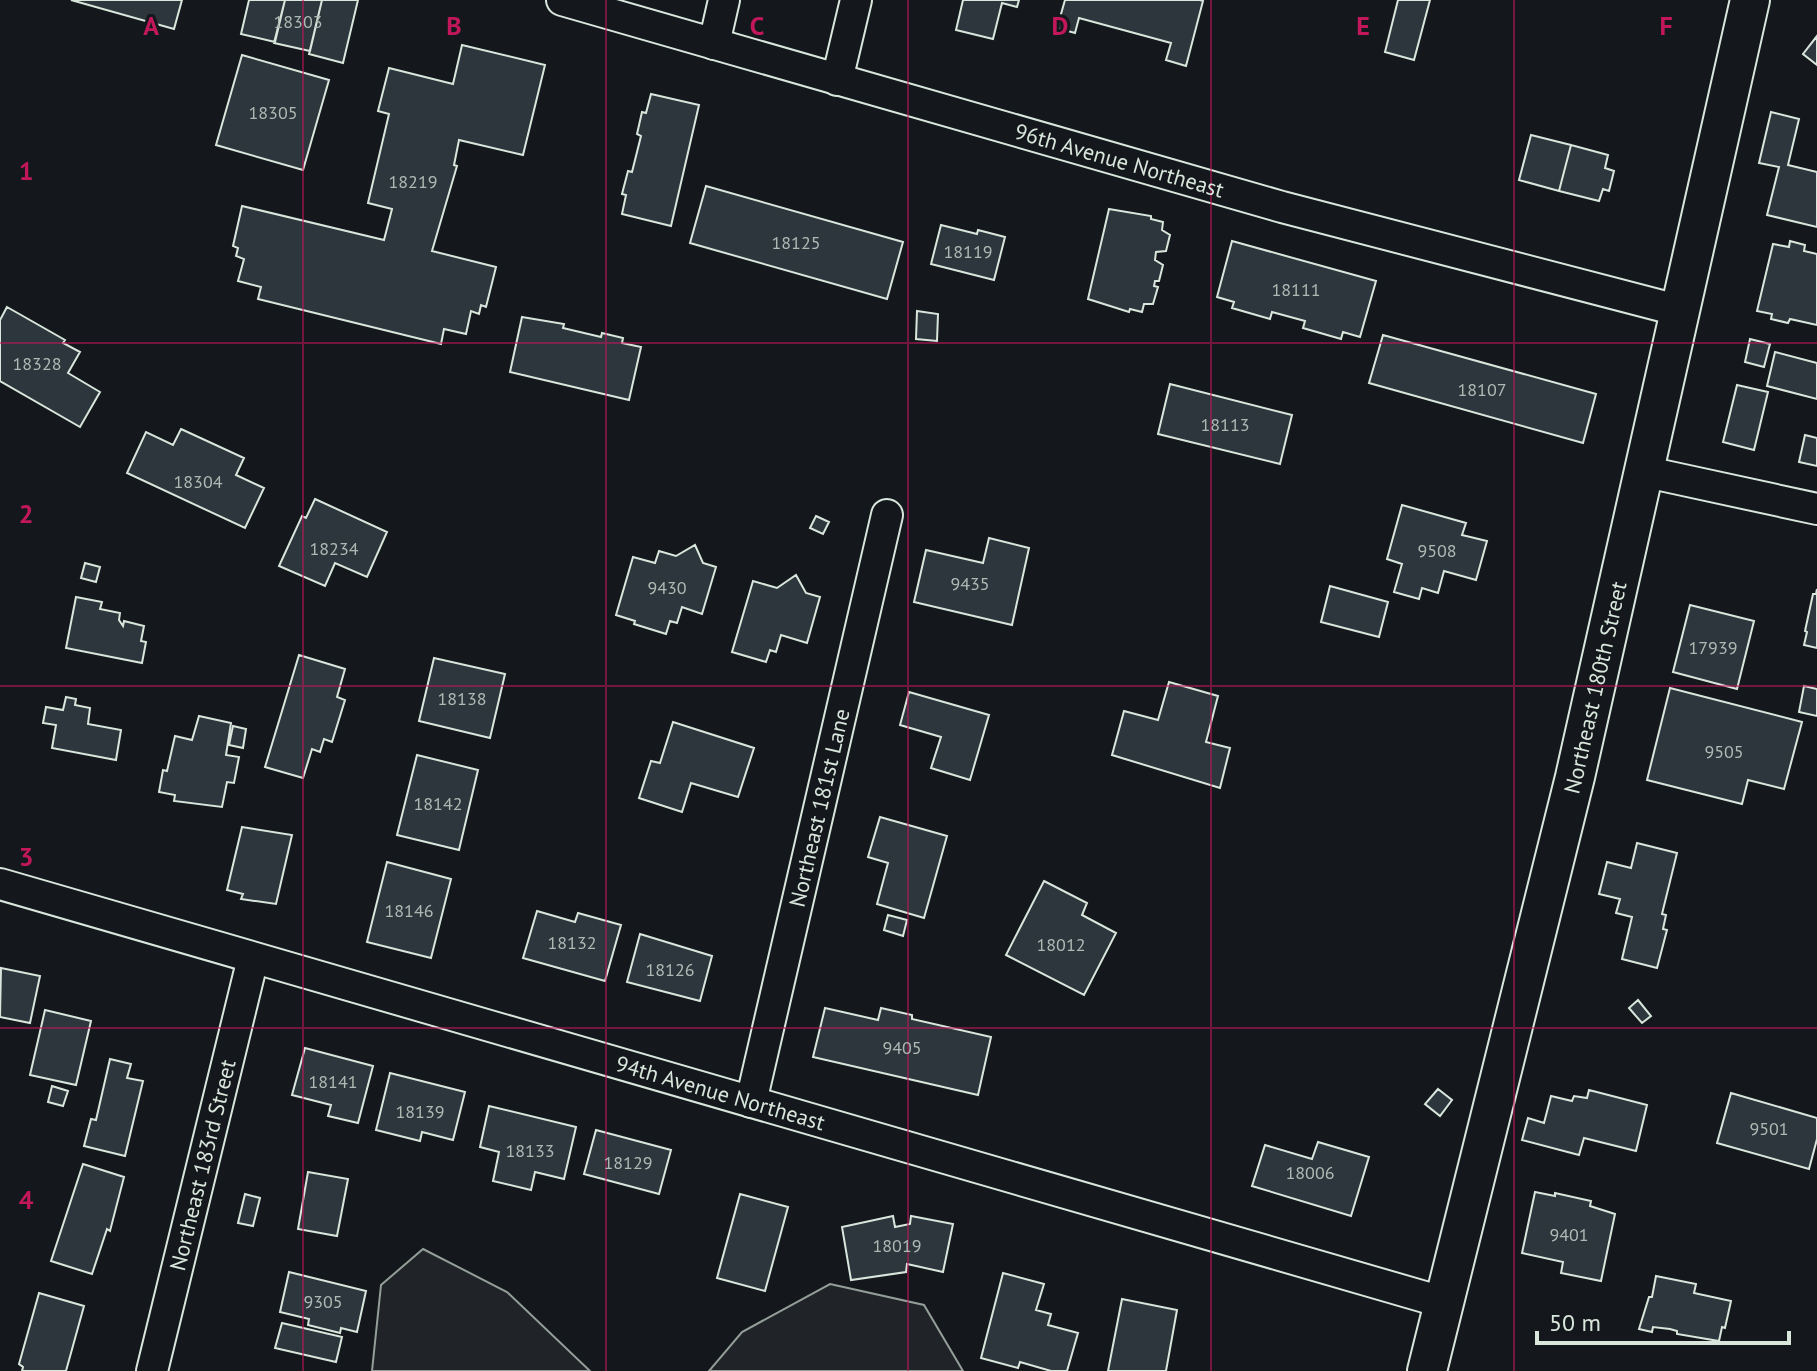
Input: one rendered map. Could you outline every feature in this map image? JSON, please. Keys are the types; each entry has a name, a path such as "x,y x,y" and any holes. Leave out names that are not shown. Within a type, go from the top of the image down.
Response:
{"street":[{"name":"96th Avenue Northeast","path":"562,0 1266,203 1681,311"},
{"path":"714,44 724,0"},
{"path":"837,80 856,0"},
{"name":"Northeast 180th Street","path":"1427,1371 1575,777 1750,0"},
{"path":"1642,471 1817,509"},
{"name":"Northeast 181st Lane","path":"751,1102 887,515"},
{"name":"94th Avenue Northeast","path":"0,884 1442,1302"},
{"name":"Northeast 183rd Street","path":"152,1371 253,958"}],"shaded area":[{"path":"423,1249 507,1292 590,1371 372,1371 381,1285"},
{"path":"830,1284 924,1305 963,1371 709,1371 742,1332"}],"building":[{"path":"71,0 182,0 174,29"},
{"path":"249,0 285,0 275,42 241,34"},
{"path":"285,0 322,0 310,51 274,43"},
{"path":"322,0 358,0 343,63 309,54"},
{"path":"963,0 1019,0 1017,7 1002,3 993,39 956,30"},
{"path":"1065,0 1203,1 1186,66 1166,60 1171,43 1079,18 1075,33 1057,28"},
{"path":"1398,0 1430,0 1414,60 1385,52"},
{"path":"1817,36 1817,65 1803,54"},
{"path":"462,45 545,65 523,155 459,140 454,165 457,166 432,251 496,267 486,307 481,305 479,314 471,311 466,334 444,329 441,344 258,299 261,287 238,281 244,259 236,256 238,248 233,246 242,206 384,240 392,209 368,203 389,114 378,111 389,68 453,84"},
{"path":"242,55 329,80 303,170 216,145"},
{"path":"651,94 699,105 671,226 622,214 626,195 622,194 628,171 632,172 641,136 637,134 642,112 646,113"},
{"path":"1771,112 1799,119 1788,165 1817,172 1817,227 1767,215 1779,167 1759,163"},
{"path":"1531,135 1571,145 1559,191 1519,180"},
{"path":"1571,145 1608,155 1605,168 1614,171 1609,191 1603,189 1599,201 1559,191"},
{"path":"706,186 903,242 887,299 690,243"},
{"path":"1109,209 1151,216 1151,219 1163,222 1162,230 1170,235 1166,251 1156,252 1155,260 1163,265 1159,281 1155,281 1154,286 1158,287 1153,304 1144,304 1142,312 1130,309 1129,312 1088,299"},
{"path":"941,225 1005,237 994,280 931,264"},
{"path":"1232,241 1376,281 1360,337 1343,332 1341,339 1303,328 1305,321 1272,312 1270,319 1232,308 1234,302 1217,297"},
{"path":"1790,241 1805,245 1804,251 1817,254 1817,325 1790,319 1788,323 1771,319 1772,314 1757,311 1773,244 1789,247"},
{"path":"7,307 80,352 68,373 100,392 80,427 0,381 0,320"},
{"path":"917,311 938,314 937,341 916,339"},
{"path":"522,317 564,324 563,328 601,337 602,333 623,338 622,343 641,347 629,400 510,372"},
{"path":"1383,335 1596,394 1583,443 1369,383"},
{"path":"1750,339 1770,344 1764,367 1745,362"},
{"path":"1775,352 1817,363 1817,399 1767,386"},
{"path":"1170,384 1292,415 1280,464 1158,434"},
{"path":"1737,385 1768,392 1754,450 1723,442"},
{"path":"181,429 244,458 236,475 264,488 245,528 127,473 146,432 173,445"},
{"path":"1805,435 1817,438 1817,466 1799,462"},
{"path":"315,499 387,532 367,577 335,563 325,586 279,566 302,516 306,518"},
{"path":"1402,505 1466,523 1462,535 1487,541 1476,580 1444,571 1438,593 1422,588 1419,599 1394,592 1402,564 1387,559"},
{"path":"816,516 829,522 823,534 810,528"},
{"path":"989,538 1029,548 1012,625 914,602 926,550 983,563"},
{"path":"695,545 703,563 716,567 702,614 682,607 677,623 670,621 666,634 616,615 633,557 655,563 659,551 676,556"},
{"path":"85,563 100,567 96,582 81,578"},
{"path":"796,575 806,593 820,597 807,643 781,635 776,652 770,650 766,662 732,652 753,581 777,588"},
{"path":"1330,586 1388,602 1379,637 1321,622"},
{"path":"1817,589 1817,648 1804,645 1813,594"},
{"path":"76,597 102,602 100,609 120,613 119,620 123,626 124,621 144,626 141,641 146,642 142,663 66,648"},
{"path":"1690,605 1754,621 1737,689 1673,672"},
{"path":"299,655 345,669 337,697 345,700 332,742 324,739 320,752 312,749 303,778 265,767"},
{"path":"434,658 505,674 490,738 419,721"},
{"path":"1169,682 1218,696 1206,742 1230,748 1220,788 1112,755 1124,711 1158,720"},
{"path":"1804,686 1817,689 1817,716 1799,712"},
{"path":"1670,688 1802,722 1784,789 1748,780 1742,804 1647,780"},
{"path":"909,692 989,715 970,780 931,768 941,737 900,725"},
{"path":"66,697 76,699 75,705 90,708 88,724 121,730 116,760 52,748 56,725 43,723 46,707 63,710"},
{"path":"199,716 231,723 226,755 239,757 234,783 227,782 222,807 174,801 175,795 159,792 175,736 192,740"},
{"path":"673,722 754,748 738,797 691,783 682,812 639,798 651,761 660,763"},
{"path":"233,726 246,729 243,748 229,745"},
{"path":"417,755 478,770 459,850 397,835"},
{"path":"880,817 947,836 924,918 877,904 888,863 868,857"},
{"path":"242,827 292,835 276,904 241,899 243,894 227,890"},
{"path":"1637,843 1677,853 1662,914 1666,915 1663,929 1667,930 1657,968 1622,959 1632,917 1616,913 1620,899 1599,894 1607,862 1631,868"},
{"path":"387,862 451,879 431,958 367,942"},
{"path":"1044,881 1087,903 1082,915 1116,933 1084,995 1006,955"},
{"path":"537,911 575,922 578,913 621,925 605,981 523,958"},
{"path":"888,915 907,920 903,936 884,930"},
{"path":"640,934 712,956 700,1001 627,982"},
{"path":"1,968 40,976 30,1023 0,1017"},
{"path":"1638,1000 1651,1016 1642,1023 1629,1008"},
{"path":"825,1008 878,1020 881,1008 912,1015 912,1019 991,1037 978,1095 813,1057"},
{"path":"45,1010 91,1021 76,1085 30,1075"},
{"path":"305,1048 373,1066 358,1123 328,1116 331,1105 292,1095"},
{"path":"110,1059 131,1064 127,1078 143,1081 125,1156 84,1146 91,1119 96,1120"},
{"path":"390,1073 465,1092 453,1140 422,1132 420,1141 376,1130"},
{"path":"52,1086 68,1091 63,1106 48,1102"},
{"path":"1438,1089 1452,1100 1440,1116 1425,1104"},
{"path":"1589,1090 1647,1105 1636,1151 1584,1138 1579,1155 1522,1140 1528,1118 1544,1123 1551,1096 1572,1101 1574,1096 1587,1098"},
{"path":"1731,1093 1817,1118 1817,1139 1809,1169 1717,1143"},
{"path":"489,1106 576,1127 564,1179 535,1172 531,1190 493,1181 499,1152 480,1147"},
{"path":"596,1130 671,1150 659,1194 584,1174"},
{"path":"1318,1142 1369,1157 1351,1216 1252,1186 1265,1145 1312,1159"},
{"path":"83,1164 124,1177 110,1231 107,1229 92,1274 51,1261"},
{"path":"308,1172 348,1179 337,1236 298,1229"},
{"path":"1535,1192 1591,1201 1590,1206 1615,1214 1601,1281 1561,1273 1563,1262 1522,1253"},
{"path":"245,1194 260,1198 253,1226 238,1223"},
{"path":"740,1194 788,1207 765,1291 717,1278"},
{"path":"893,1216 895,1227 910,1224 911,1216 953,1224 943,1272 907,1264 906,1272 851,1280 842,1227"},
{"path":"289,1272 366,1291 357,1332 341,1328 340,1333 308,1325 309,1319 280,1312"},
{"path":"1003,1273 1044,1284 1036,1310 1051,1314 1048,1325 1078,1333 1067,1371 1051,1371 1020,1362 1018,1368 981,1358"},
{"path":"1656,1276 1696,1284 1694,1293 1731,1301 1719,1341 1677,1334 1677,1331 1670,1329 1653,1327 1652,1332 1639,1329 1649,1297 1652,1297"},
{"path":"39,1293 84,1306 66,1371 22,1371 23,1367 19,1364"},
{"path":"1122,1299 1177,1310 1166,1371 1108,1371"},
{"path":"282,1323 342,1337 336,1362 275,1348"}]}
